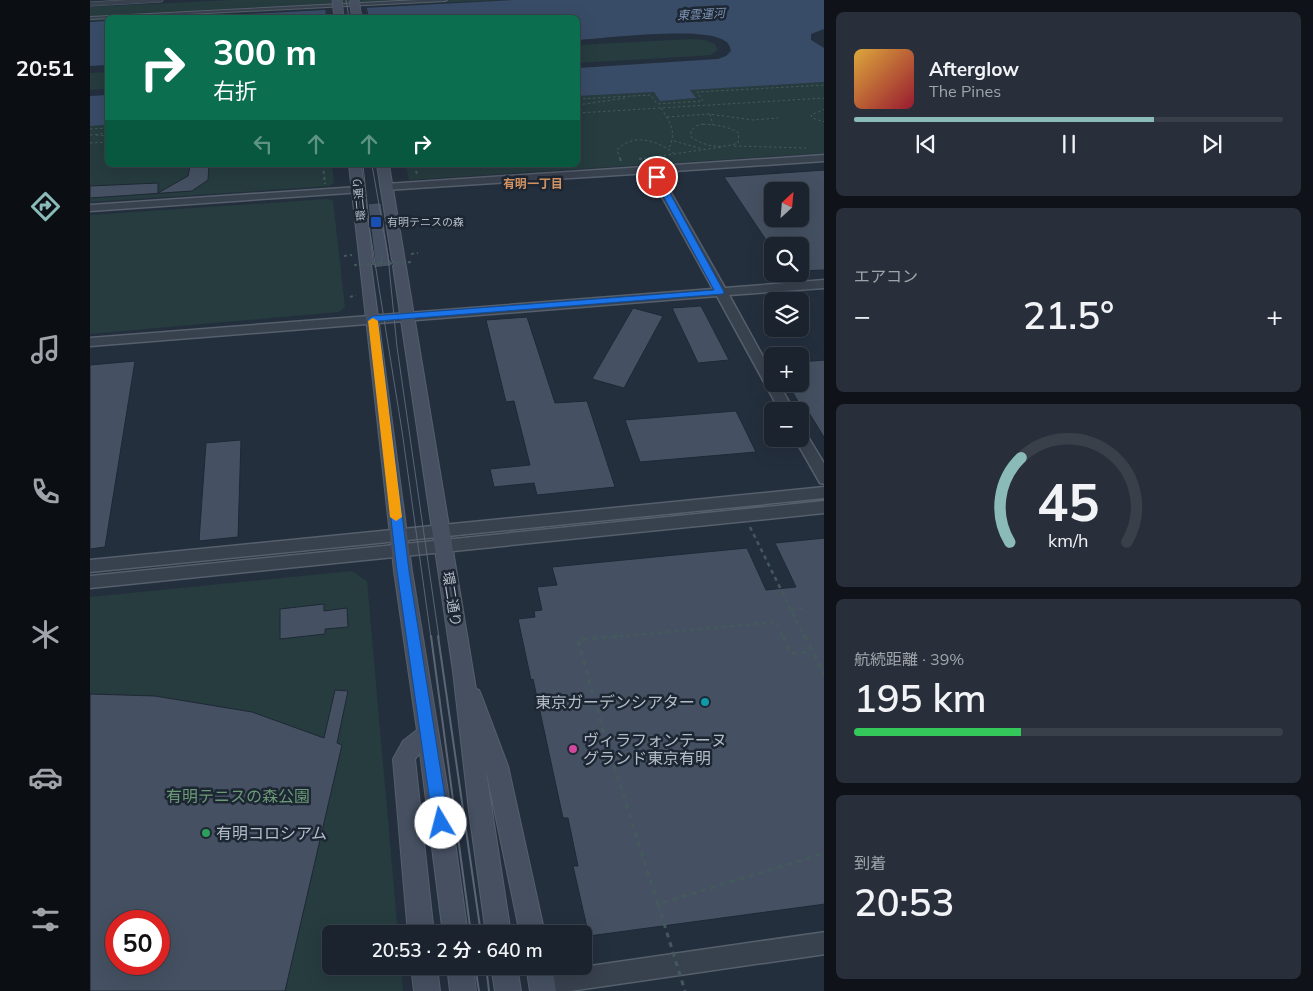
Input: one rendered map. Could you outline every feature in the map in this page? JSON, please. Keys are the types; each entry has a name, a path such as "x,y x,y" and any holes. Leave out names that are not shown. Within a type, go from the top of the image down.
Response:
{"main road":[{"path":"337,0 339,15"},
{"path":"354,0 356,15"},
{"name":"環二通り","path":"355,167 360,264 373,319 399,543 455,925"},
{"name":"環二通り","path":"383,167 386,187 406,261 408,317 463,671 480,811 498,925"},
{"path":"463,671 497,766 531,925"},
{"path":"420,925 404,758 411,746 427,735"},
{"path":"425,975 427,991"},
{"path":"461,975 463,991"},
{"path":"505,975 508,991"}],"street":[{"path":"149,15 445,0"},
{"path":"90,18 105,17"},
{"path":"386,187 824,158"},
{"path":"653,170 782,402"},
{"path":"90,208 357,184"},
{"path":"90,342 824,284"},
{"path":"807,447 824,479"},
{"path":"90,582 824,492"},
{"path":"442,538 824,507"},
{"path":"90,566 399,543"},
{"path":"541,981 824,943"}],"lane":[{"path":"90,4 161,0"}],"path":[{"path":"580,99 651,95 657,104 703,101 697,92 824,84"},
{"path":"580,105 642,95"},
{"path":"580,113 824,98"},
{"path":"661,108 674,127 674,141 669,148"},
{"path":"824,109 812,116 812,118 824,122"},
{"path":"667,117 710,114 749,121 764,121 778,118"},
{"path":"710,114 713,124"},
{"path":"722,147 708,146 691,137 691,131 696,126 703,124 732,128 739,133 738,143 732,146"},
{"path":"90,129 105,128"},
{"path":"90,135 105,134"},
{"path":"616,162 621,162 617,150 621,144 629,141 650,141 669,148 675,154"},
{"path":"674,141 704,150"},
{"path":"90,143 105,142"},
{"path":"637,159 732,146 752,149 798,146 807,148"},
{"path":"323,167 325,188"},
{"path":"415,167 418,182"},
{"path":"344,256 352,255 360,264 382,264 406,261 411,254 418,253"},
{"path":"382,255 382,264"},
{"path":"350,297 357,296 356,293"},
{"path":"750,527 824,677"},
{"path":"791,610 805,608"},
{"path":"685,991 604,734 578,640 776,622 790,653 812,652"},
{"path":"658,904 824,853"}],"green space":[{"path":"233,0 499,0 194,15 105,15 105,20 90,21 90,7"},
{"path":"691,39 705,40 715,44 718,50 711,55 580,63 580,45"},
{"path":"105,72 105,89 90,90 90,73"},
{"path":"824,82 824,153 409,180 406,167 580,167 580,96 655,92 660,101 695,98 690,90"},
{"path":"105,125 105,167 332,167 334,183 329,186 90,202 90,126"},
{"path":"327,199 333,201 345,307 339,312 90,334 90,215"},
{"name":"有明テニスの森公園","path":"352,571 367,581 397,925 322,925 322,975 402,975 403,991 90,991 90,597"}],"water":[{"name":"東雲運河","path":"514,0 824,0 824,29 811,34 811,40 824,48 824,82 690,90 696,98 660,101 654,92 580,96 580,68 718,59 726,56 731,51 725,41 698,34 632,35 580,40 580,15 228,15"},
{"path":"105,21 105,65 90,66 90,22"},
{"path":"105,95 105,125 90,126 90,96"}],"pier":[{"path":"366,5 368,15 326,15 325,7"}],"building":[{"path":"190,167 209,167 208,180 192,191 90,198 90,186 158,183 158,193 188,176"},
{"path":"824,170 824,270 809,271 809,237 764,237 724,177"},
{"path":"381,203 390,260 393,263 391,266 373,268 375,263 368,204"},
{"path":"701,306 729,360 698,363 672,308"},
{"path":"633,308 663,316 624,388 592,379"},
{"path":"527,317 555,403 587,401 615,487 537,495 534,483 494,487 490,469 530,465 514,401 506,402 486,320"},
{"path":"824,360 824,437 809,413 809,402 798,402 793,392 809,392 809,361"},
{"path":"135,361 105,547 90,549 90,365"},
{"path":"736,411 756,452 640,462 625,420"},
{"path":"241,440 238,537 199,541 206,443"},
{"path":"824,538 824,904 592,936 592,925 586,925 573,866 578,866 568,818 563,818 518,619 535,617 534,611 542,610 537,587 557,585 552,567 747,548 766,590 796,587 775,543"},
{"path":"324,604 324,611 347,608 348,627 325,629 325,634 280,639 280,609"},
{"name":"有明コロシアム","path":"335,690 348,691 337,743 342,745 285,991 90,991 90,694 155,696 252,712 324,738"}],"tram line":[{"path":"346,0 348,15"},
{"path":"363,167 370,232 402,431 431,638"},
{"path":"372,167 388,256 397,347 439,638"},
{"path":"431,636 470,925"},
{"path":"438,636 480,925"},
{"path":"476,975 479,991"},
{"path":"487,975 489,991"}],"slow traffic":[{"path":"373,321 396,517"}],"place":[{"name":"有明テニスの森","path":"376,222"},
{"name":"東京ガーデンシアター","path":"705,702"},
{"name":"ヴィラフォンテーヌ グランド東京有明","path":"573,749"},
{"name":"有明コロシアム","path":"206,833"}],"district":[{"name":"有明一丁目","path":"533,183"}],"route":[{"path":"441,823 403,571 373,319 720,292 657,177"}]}
